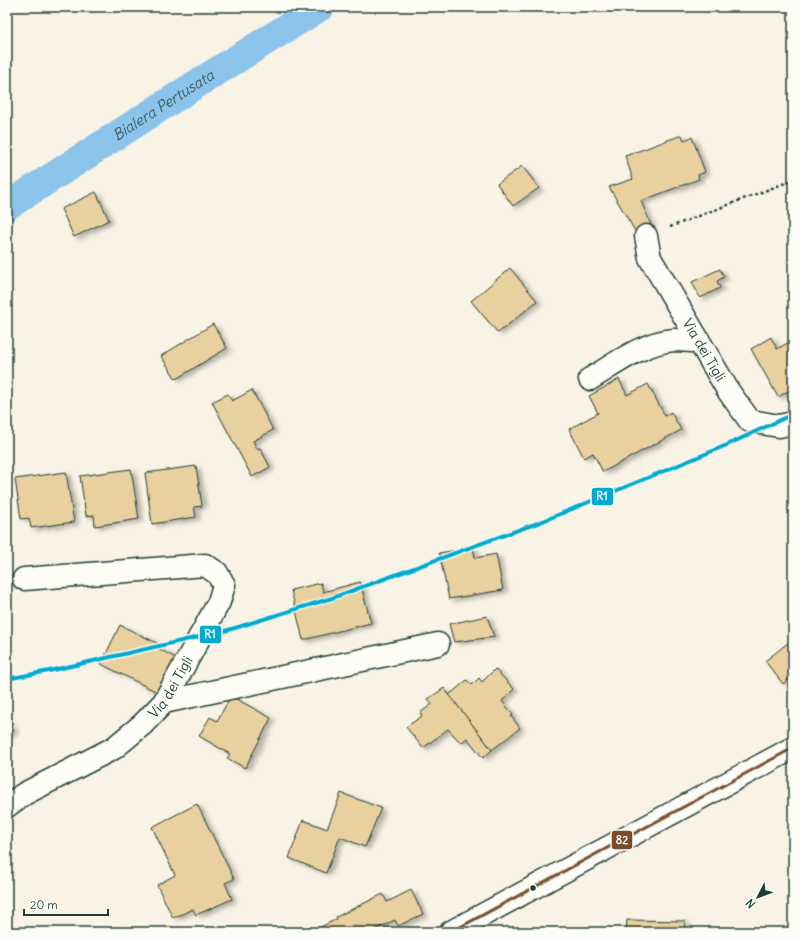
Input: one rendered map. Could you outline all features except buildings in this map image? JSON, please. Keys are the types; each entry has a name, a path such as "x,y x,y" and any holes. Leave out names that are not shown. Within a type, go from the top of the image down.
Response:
{"street":[{"name":"Via dei Tigli","path":"646,236 650,258 729,392 750,421 778,426 793,423"},
{"path":"590,379 635,353 656,344 674,340 699,342"},
{"name":"Via dei Tigli","path":"7,806 24,794 114,748 143,724 164,702 219,602 224,585 217,573 205,565 188,565 24,579"},
{"path":"164,702 438,644"},
{"path":"451,932 793,748"}],"path":[{"path":"646,236 793,180"}],"waterway":[{"name":"Bialera Pertusata","path":"7,206 195,85 320,7"}],"transit line":[{"name":"R1","path":"7,679 49,671 225,631 332,598 543,521 727,445 793,414"},
{"name":"82","path":"451,932 793,748"}]}
